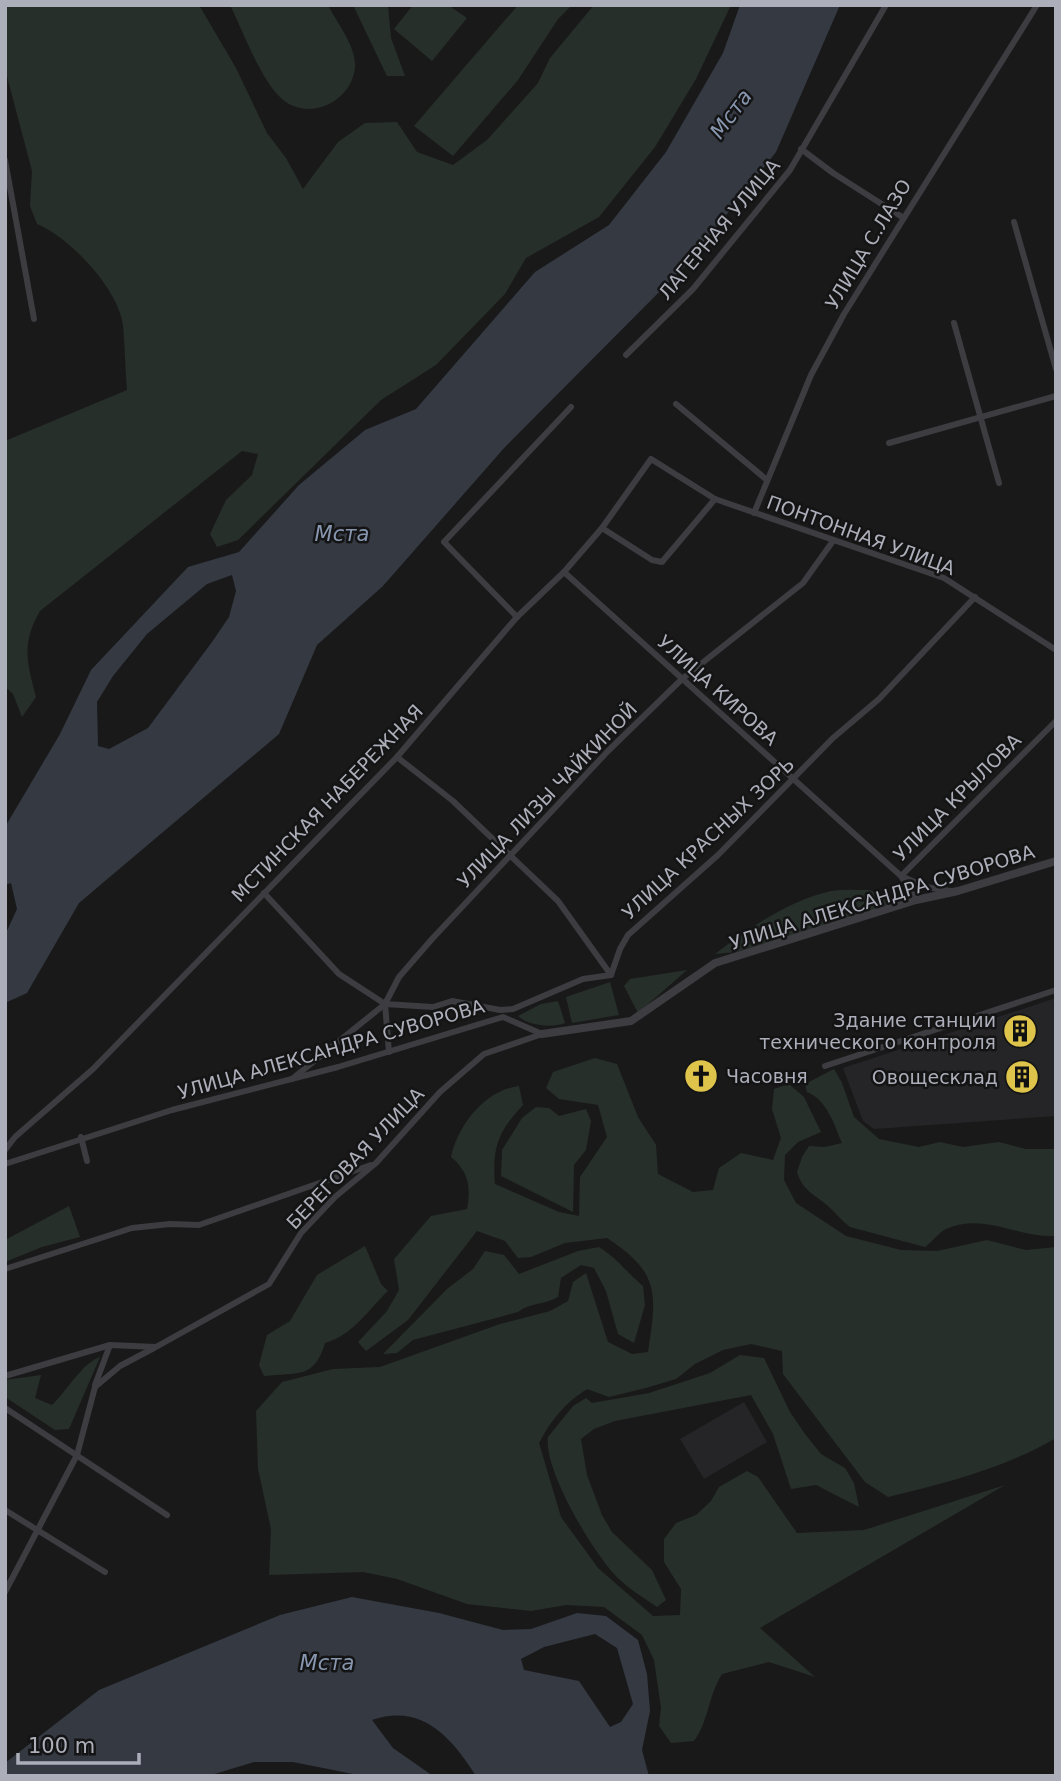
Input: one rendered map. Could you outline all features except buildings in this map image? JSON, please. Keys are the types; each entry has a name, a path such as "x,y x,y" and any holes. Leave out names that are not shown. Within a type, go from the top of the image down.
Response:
{"street":[{"name":"ЛАГЕРНАЯ УЛИЦА","path":"626,355 693,289 790,170 886,5"},
{"name":"УЛИЦА С.ЛАЗО","path":"754,513 811,376 844,314 902,217 1037,5"},
{"path":"801,149 832,173 902,217"},
{"path":"5,160 34,319"},
{"path":"1014,222 1056,369"},
{"path":"954,323 983,418 999,483"},
{"path":"889,443 1056,396"},
{"path":"676,404 767,480"},
{"path":"517,617 444,542 571,407"},
{"name":"ПОНТОННАЯ УЛИЦА","path":"651,459 715,499 944,578 1056,650"},
{"name":"МСТИНСКАЯ НАБЕРЕЖНАЯ","path":"5,1150 15,1137 93,1069 397,757 517,617 564,572 601,528 651,459"},
{"path":"601,528 652,560 663,562 715,499"},
{"name":"УЛИЦА ЛИЗЫ ЧАЙКИНОЙ","path":"292,1079 385,1004 399,977 510,853 682,679 803,583 833,541"},
{"name":"УЛИЦА КИРОВА","path":"564,572 901,876 926,887 958,891"},
{"name":"УЛИЦА КРАСНЫХ ЗОРЬ","path":"611,975 620,948 628,935 718,855 833,738 879,699 975,597"},
{"name":"УЛИЦА КРЫЛОВА","path":"916,900 901,876 1056,721"},
{"path":"264,893 339,974 385,1004 433,1007 452,1001 500,1010 513,1009 583,979 611,975 558,901 453,801 397,757"},
{"name":"УЛИЦА АЛЕКСАНДРА СУВОРОВА","path":"5,1164 81,1137 172,1110 389,1052 503,1017 542,1034 631,1021 715,963 916,900 958,891 1056,861"},
{"path":"825,1066 1056,990"},
{"path":"385,1004 389,1052"},
{"name":"БЕРЕГОВАЯ УЛИЦА","path":"95,1387 120,1366 269,1284 301,1233 335,1197 376,1163 440,1092 484,1054 542,1034"},
{"path":"81,1137 87,1161"},
{"path":"5,1269 132,1228 170,1224 199,1225 376,1163"},
{"path":"5,1376 110,1345 156,1347"},
{"path":"5,1592 77,1455 95,1387 110,1345"},
{"path":"5,1408 167,1516"},
{"path":"5,1510 105,1572"}],"shaded area":[{"path":"5,5 199,5 236,68 267,133 286,158 303,189 338,142 365,123 397,122 417,152 453,165 487,140 538,83 550,58 594,5 731,5 696,79 655,147 599,217 526,258 505,294 436,365 381,400 238,540 217,547 210,534 226,500 252,475 258,454 242,451 40,611 28,643 30,673 36,697 22,717 13,694 5,687 5,441 127,390 123,325 112,295 77,252 37,224 30,206 32,171 5,69"},
{"path":"230,5 328,5 350,44 355,60 352,80 346,90 327,105 316,108 304,109 282,99 260,68"},
{"path":"353,5 388,5 391,38 405,76 387,76"},
{"path":"413,5 448,5 467,18 432,61 394,29"},
{"path":"518,5 572,5 558,19 518,80 453,156 414,126"},
{"path":"869,890 889,896 889,906 736,952 715,954 755,925 800,901 831,891"},
{"path":"687,970 638,1013 624,986 630,979"},
{"path":"610,982 619,1015 572,1023 566,997"},
{"path":"1056,998 1056,1116 874,1129 863,1121 843,1068"},
{"path":"558,1001 565,1023 541,1025 518,1016 541,1004"},
{"path":"595,1058 617,1064 638,1117 656,1145 658,1174 693,1192 713,1190 719,1168 741,1153 773,1160 781,1138 772,1109 774,1089 789,1084 804,1097 821,1132 798,1142 785,1155 784,1180 796,1203 846,1236 901,1250 937,1251 987,1240 1026,1250 1056,1247 1056,1438 1016,1458 974,1474 888,1497 865,1482 783,1374 782,1351 751,1344 723,1350 695,1364 676,1379 646,1388 609,1397 587,1389 565,1406 548,1427 539,1443 561,1517 598,1568 653,1616 680,1615 681,1589 664,1562 664,1539 676,1523 696,1515 711,1501 719,1487 747,1471 758,1477 797,1533 864,1530 1005,1485 760,1628 815,1677 769,1662 722,1674 703,1725 694,1741 671,1743 659,1726 661,1708 654,1660 642,1635 604,1607 566,1605 531,1611 467,1604 397,1579 363,1572 269,1575 271,1529 258,1469 256,1411 282,1382 333,1369 380,1367 500,1324 550,1311 568,1301 573,1282 586,1273 608,1342 632,1354 648,1352 653,1314 651,1286 637,1262 607,1238 565,1243 531,1257 518,1258 505,1241 477,1231 408,1320 366,1351 358,1342 387,1311 399,1290 394,1259 431,1216 467,1209 467,1180 462,1168 451,1157 467,1122 484,1102 495,1094 519,1086 523,1105 498,1141 495,1184 559,1212 579,1216 580,1177 607,1137 598,1105 559,1099 546,1088 553,1072"},
{"path":"834,1069 854,1117 879,1139 919,1147 940,1142 963,1147 999,1142 1026,1149 1056,1149 1056,1236 1042,1236 974,1223 946,1229 925,1247 850,1227 806,1188 797,1172 809,1146 825,1147 842,1143 829,1113 820,1101 807,1092 805,1084"},
{"path":"536,1107 549,1108 559,1116 586,1109 591,1121 586,1150 574,1165 573,1212 501,1176 502,1150 522,1118"},
{"path":"69,1206 80,1237 42,1247 5,1262 5,1240"},
{"path":"365,1246 381,1284 388,1291 352,1328 325,1343 321,1355 310,1369 295,1374 264,1376 259,1365 267,1335 290,1321 317,1275"},
{"path":"599,1247 643,1286 645,1305 634,1343 618,1334 606,1291 594,1268 581,1265 561,1278 558,1297 553,1300 413,1340 397,1353 383,1354 447,1289 473,1269 485,1251 504,1255 519,1274 578,1251"},
{"path":"740,1355 764,1358 790,1412 805,1434 821,1454 845,1468 854,1483 859,1507 816,1485 791,1489 773,1434 751,1395 615,1421 594,1429 581,1439 587,1475 602,1515 612,1532 652,1570 666,1600 657,1607 618,1578 596,1551 572,1511 553,1469 548,1437 573,1406 586,1398 592,1403 649,1393 710,1373"},
{"path":"100,1357 69,1429 55,1430 5,1397 5,1380 41,1375 35,1398 52,1405 87,1365"},
{"path":"744,1402 767,1442 704,1479 680,1439"}],"water":[{"name":"Мста","path":"740,5 840,5 776,152 689,262 505,447 383,586 317,645 279,734 79,903 27,993 5,1003 5,935 17,909 11,883 5,885 5,827 60,734 91,670 188,567 239,552 299,485 365,430 416,409 535,272 609,225 666,152 723,53","holes":["232,575 236,591 229,617 148,728 109,749 98,746 97,702 113,676 147,634 207,584"]},
{"name":"Мста","path":"352,1597 439,1613 503,1630 531,1629 577,1613 606,1616 638,1640 647,1674 650,1711 642,1750 649,1776 476,1776 456,1748 433,1727 406,1716 390,1716 372,1720 393,1748 433,1776 363,1776 293,1762 254,1762 208,1776 5,1776 5,1763 99,1690 280,1615","holes":["595,1634 617,1648 633,1704 621,1722 610,1727 579,1681 524,1670 521,1659 544,1647"]}],"place":[{"name":"Здание станции технического контроля","path":"1020,1031"},
{"name":"Часовня","path":"701,1076"},
{"name":"Овощесклад","path":"1022,1077"}]}
